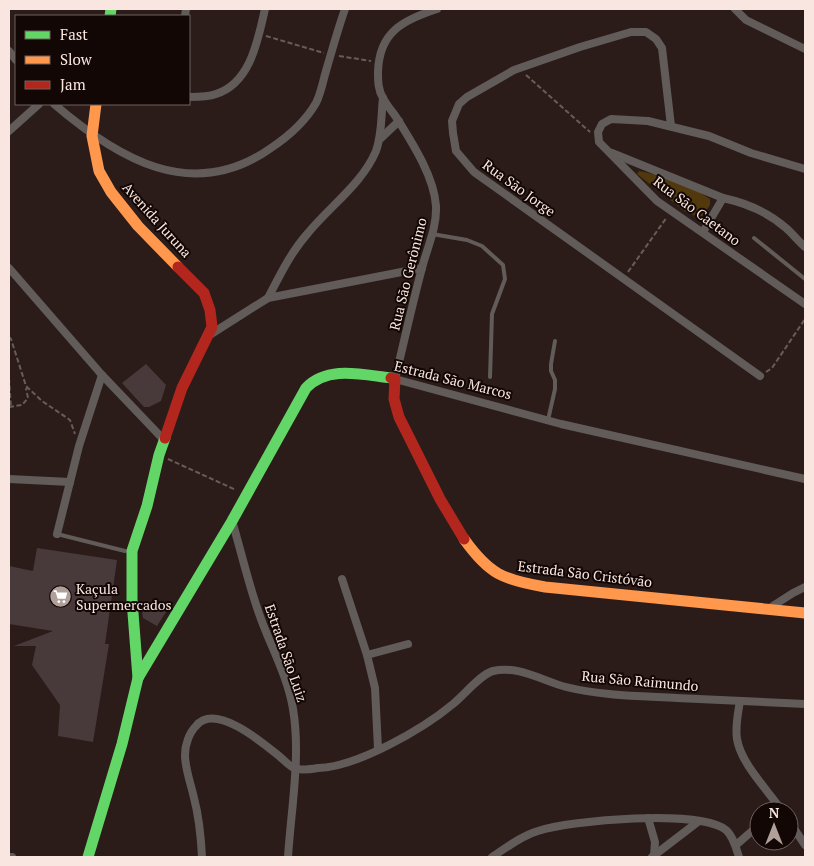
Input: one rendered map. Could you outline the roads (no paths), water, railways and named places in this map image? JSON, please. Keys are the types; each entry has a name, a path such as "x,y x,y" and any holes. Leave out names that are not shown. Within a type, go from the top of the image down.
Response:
{"street":[{"path":"190,97 216,94 230,88 243,74 251,61 265,9"},
{"path":"55,105 92,136 134,160 161,170 183,173 209,173 234,168 262,155 290,135 303,122 316,102 345,9"},
{"name":"Rua São Gerônimo","path":"395,379 422,268 436,220 436,204 426,171 399,122 383,98 379,87 378,62 382,48 390,34 404,22 437,9"},
{"path":"734,9 746,20 805,49"},
{"name":"Rua São Jorge","path":"671,126 662,48 656,39 646,32 632,32 580,47 519,69 467,97 460,104 452,122 456,151 474,172 760,376"},
{"path":"268,298 290,256 307,233 361,176 376,152 380,139 383,98"},
{"path":"9,131 38,105"},
{"name":"Avenida Juruna","path":"96,105 92,136 99,171 111,192 138,226 204,293 211,306 212,317 212,327 182,388 164,440 147,506 132,551 132,600 138,678"},
{"name":"Rua São Caetano","path":"671,126 648,121 611,119 602,124 598,132 599,140 608,152 657,201 805,304"},
{"path":"380,139 399,122"},
{"path":"671,126 708,136 751,153 805,169"},
{"path":"608,152 723,198 739,202 776,220 805,247"},
{"path":"702,232 723,198"},
{"path":"9,268 102,375 164,440"},
{"path":"208,336 268,298 422,268"},
{"name":"Estrada São Marcos","path":"138,678 232,521 244,494 288,423 305,389 315,379 328,374 395,379 548,420 805,479"},
{"path":"57,534 79,446 102,375"},
{"name":"Estrada São Cristóvão","path":"395,379 395,407 425,469 459,532 486,565 496,574 512,580 545,587 805,613"},
{"path":"9,479 70,482"},
{"name":"Estrada São Luiz","path":"232,521 246,573 288,687 293,707 296,730 295,768 288,857"},
{"path":"342,579 367,655 376,700 378,749"},
{"path":"768,610 793,593 805,588"},
{"path":"367,655 408,644"},
{"name":"Rua São Raimundo","path":"295,768 337,766 356,761 425,724 453,704 490,672 499,670 518,671 566,686 599,693 805,704"},
{"path":"88,857 122,744 138,678"},
{"path":"740,701 736,730 737,740 742,754 773,801"},
{"path":"202,857 201,837 185,754 188,739 197,724 208,719 220,720 237,726 259,739 295,768"},
{"path":"648,818 654,842 653,856"},
{"path":"492,857 536,831 580,822 648,818 678,818 699,821 727,830 736,845 739,857"},
{"path":"653,856 699,821"},
{"path":"736,845 749,834"}],"lane":[{"path":"432,234 467,240 482,246 503,265 505,279 492,314 490,377"},
{"path":"754,238 805,279"},
{"path":"548,420 555,389 555,380 551,371 555,341"},
{"path":"57,534 125,551"}],"place":[{"name":"Kaçula Supermercados","path":"60,597"}]}
